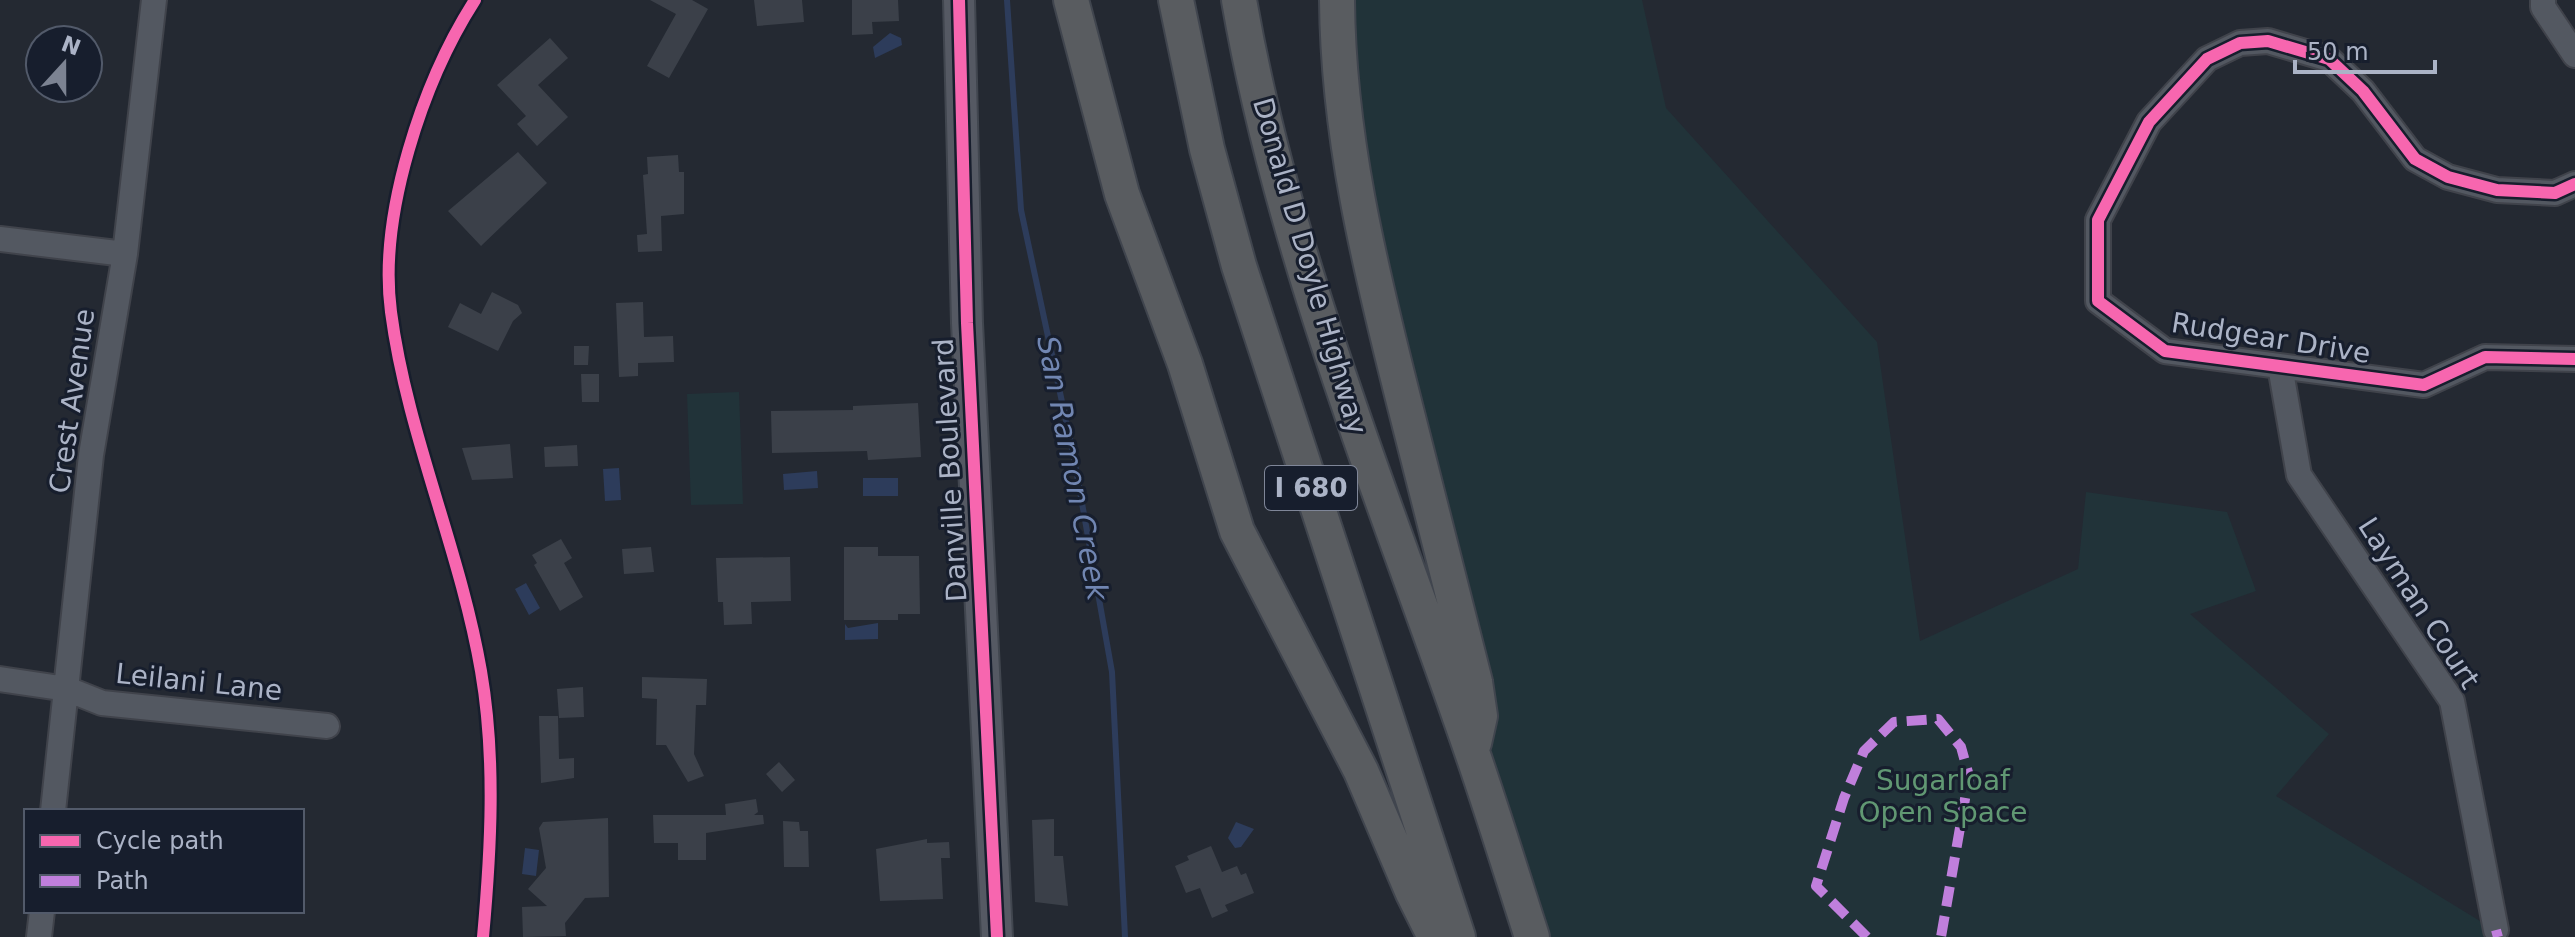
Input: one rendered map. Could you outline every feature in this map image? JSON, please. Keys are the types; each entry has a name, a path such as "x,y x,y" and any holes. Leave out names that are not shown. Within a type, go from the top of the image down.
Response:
{"highway":[{"path":"1071,0 1122,194 1185,364 1237,531 1361,771 1435,937"},
{"name":"I 680","path":"1176,0 1207,149 1239,266 1458,937"},
{"name":"Donald D Doyle Highway","path":"1239,0 1267,128 1333,356 1373,481 1472,751 1532,937"},
{"path":"1337,0 1338,55 1353,185 1372,275 1475,682 1480,716 1472,751"}],"main road":[{"name":"Danville Boulevard","path":"959,0 968,339 997,937"}],"street":[{"name":"Crest Avenue","path":"53,809 91,455 125,254 154,0"},
{"path":"2543,0 2543,7 2572,44"},
{"name":"Rudgear Drive","path":"2575,184 2555,193 2497,190 2448,177 2415,159 2363,91 2329,59 2268,41 2240,43 2207,59 2149,122 2098,220 2098,301 2165,351 2424,385 2485,357 2575,359"},
{"path":"0,239 125,254"},
{"name":"Layman Court","path":"2280,366 2299,475 2452,701 2496,930"},
{"name":"Leilani Lane","path":"0,679 67,689 102,703 327,726"},
{"path":"39,937 42,913"}],"green space":[{"name":"Sugarloaf Open Space","path":"1337,0 1642,0 1666,108 1877,342 1920,641 2078,569 2086,492 2227,512 2256,591 2190,614 2329,734 2276,796 2506,937 1532,937 1372,275"},
{"path":"739,392 743,504 691,505 687,394"}],"water":[{"path":"890,33 901,38 902,45 875,58 873,47"},
{"path":"619,468 621,500 605,501 603,469"},
{"path":"817,471 818,488 784,490 783,474"},
{"path":"863,478 898,478 898,496 863,496"},
{"path":"526,583 540,608 529,615 515,589"},
{"path":"878,623 878,639 845,640 845,624 848,628"},
{"path":"1236,822 1254,829 1241,847 1235,848 1228,838"},
{"path":"525,848 539,850 536,876 522,874"}],"building":[{"path":"650,0 692,0 708,9 669,78 647,66 676,14"},
{"path":"754,0 802,0 804,22 757,26"},
{"path":"852,0 898,0 899,21 872,22 873,34 852,35"},
{"path":"550,38 568,58 538,85 568,117 537,146 517,124 526,116 497,85"},
{"path":"518,152 547,183 481,246 448,211"},
{"path":"678,155 679,172 684,172 684,214 661,216 662,251 638,252 637,235 647,234 643,175 648,174 647,157"},
{"path":"492,292 518,305 522,313 513,321 498,351 448,327 460,303 481,314"},
{"path":"643,302 644,337 673,336 674,362 638,363 638,376 619,377 616,303"},
{"path":"574,346 589,346 588,365 574,365"},
{"path":"581,374 599,374 599,402 582,402"},
{"path":"918,403 921,457 868,460 867,451 772,453 771,411 853,410 853,406"},
{"path":"510,444 513,478 472,480 462,448"},
{"path":"577,445 578,466 545,467 544,447"},
{"path":"561,539 572,558 564,563 583,597 560,611 534,565 537,563 532,555"},
{"path":"651,547 654,572 624,574 622,549"},
{"path":"844,547 878,547 878,556 919,556 920,614 898,614 898,620 844,620"},
{"path":"790,557 791,601 751,602 752,624 724,625 723,602 718,602 716,558"},
{"path":"642,677 707,679 706,705 696,705 694,754 704,776 688,782 666,745 656,745 657,699 642,698"},
{"path":"583,687 584,717 559,718 557,689"},
{"path":"539,716 558,716 559,759 574,758 574,778 541,783"},
{"path":"779,762 795,780 782,792 766,774"},
{"path":"756,799 758,812 754,815 763,815 764,824 706,833 706,860 678,860 678,843 654,843 653,815 726,815 725,804"},
{"path":"608,818 609,897 585,898 565,923 566,936 523,937 522,907 547,906 528,889 546,868 539,828 543,822"},
{"path":"1054,819 1054,856 1063,856 1068,906 1035,902 1032,820"},
{"path":"783,821 799,822 800,831 808,831 809,867 784,867"},
{"path":"927,839 927,843 949,842 950,858 941,858 943,899 880,901 876,849"},
{"path":"1211,846 1222,872 1237,866 1241,875 1246,873 1254,893 1225,905 1228,911 1212,918 1200,888 1186,893 1175,866 1189,860 1187,856"}],"waterway":[{"name":"San Ramon Creek","path":"1007,0 1021,210 1074,458 1112,672 1125,937"}],"marked path":[{"path":"1867,937 1816,886 1844,798 1864,751 1894,722 1938,719 1961,747 1969,776 1941,937"},
{"path":"2496,930 2498,937"}],"cycle path":[{"path":"475,0 438,69 409,150 391,234 389,274 391,312 409,402 472,626 486,704 491,804 483,937"},
{"path":"959,0 967,323 997,937"},
{"path":"2575,184 2555,193 2497,190 2448,177 2415,159 2363,91 2329,59 2268,41 2240,43 2207,59 2149,122 2098,220 2098,301 2165,351 2424,385 2485,357 2575,359"}]}
